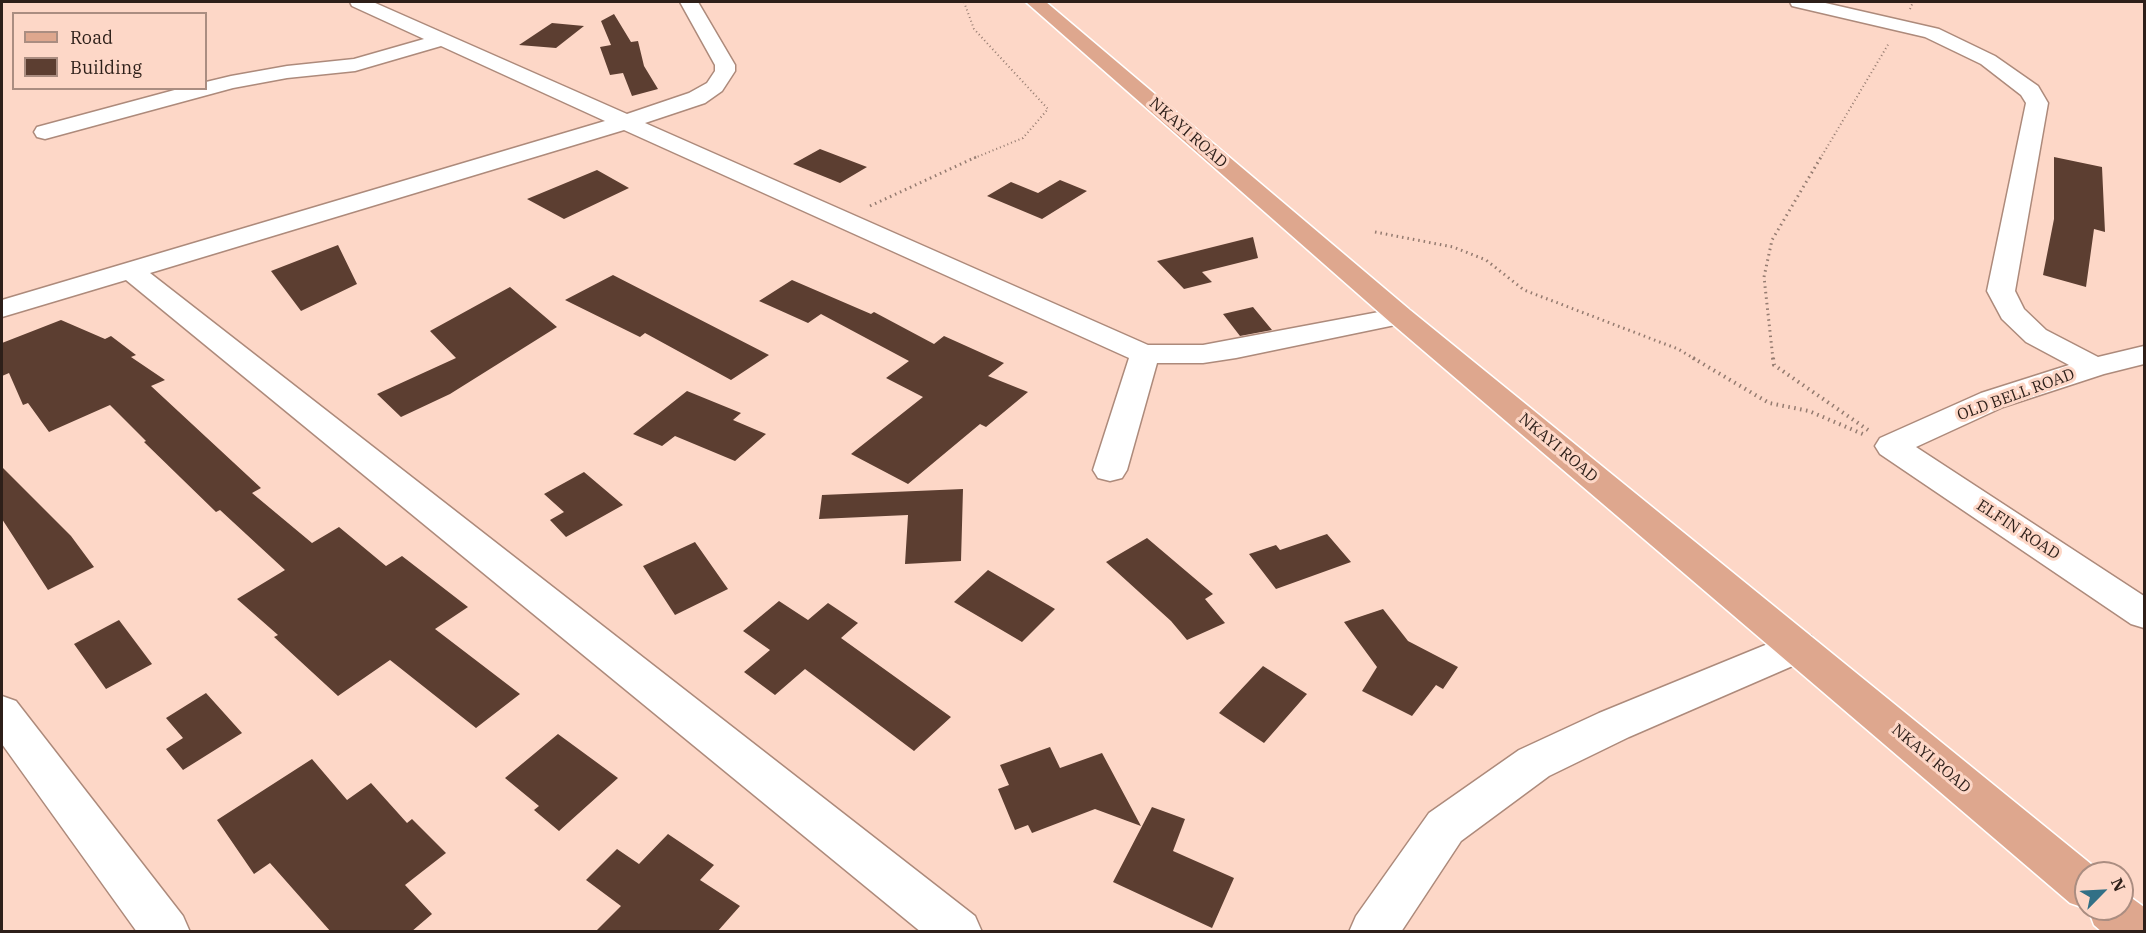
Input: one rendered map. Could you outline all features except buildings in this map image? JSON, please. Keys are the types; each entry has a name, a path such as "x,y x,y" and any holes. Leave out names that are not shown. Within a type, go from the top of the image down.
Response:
{"main road":[{"name":"NKAYI ROAD","path":"1035,2 1400,316 2074,878"},
{"path":"2125,921 2138,932"}],"street":[{"path":"366,2 442,40 1124,347 1145,354 1172,355 1236,349 1400,316"},
{"path":"2,309 626,122 697,98 715,87 725,71 725,65 689,2"},
{"path":"1799,2 1932,33 1988,60 2030,91 2037,103 2001,291 2012,313 2036,336 2094,367"},
{"path":"207,88 287,72 355,65 442,40"},
{"path":"45,132 201,90"},
{"path":"131,271 958,932"},
{"path":"1110,470 1145,354"},
{"name":"OLD BELL ROAD","path":"1891,446 1992,400 2094,367 2145,355"},
{"name":"ELFIN ROAD","path":"1891,446 2145,614"},
{"path":"1373,932 1445,827 1534,763 1797,647"},
{"path":"2,713 166,932"}],"path":[{"path":"845,221 879,200 1023,138 1048,109 974,29 964,2"},
{"path":"1891,446 1774,365 1764,277 1772,240 1901,24 1908,16 1913,2"},
{"path":"1375,232 1453,247 1486,260 1524,290 1564,308 1678,349 1769,403 1809,411 1891,446"}]}
